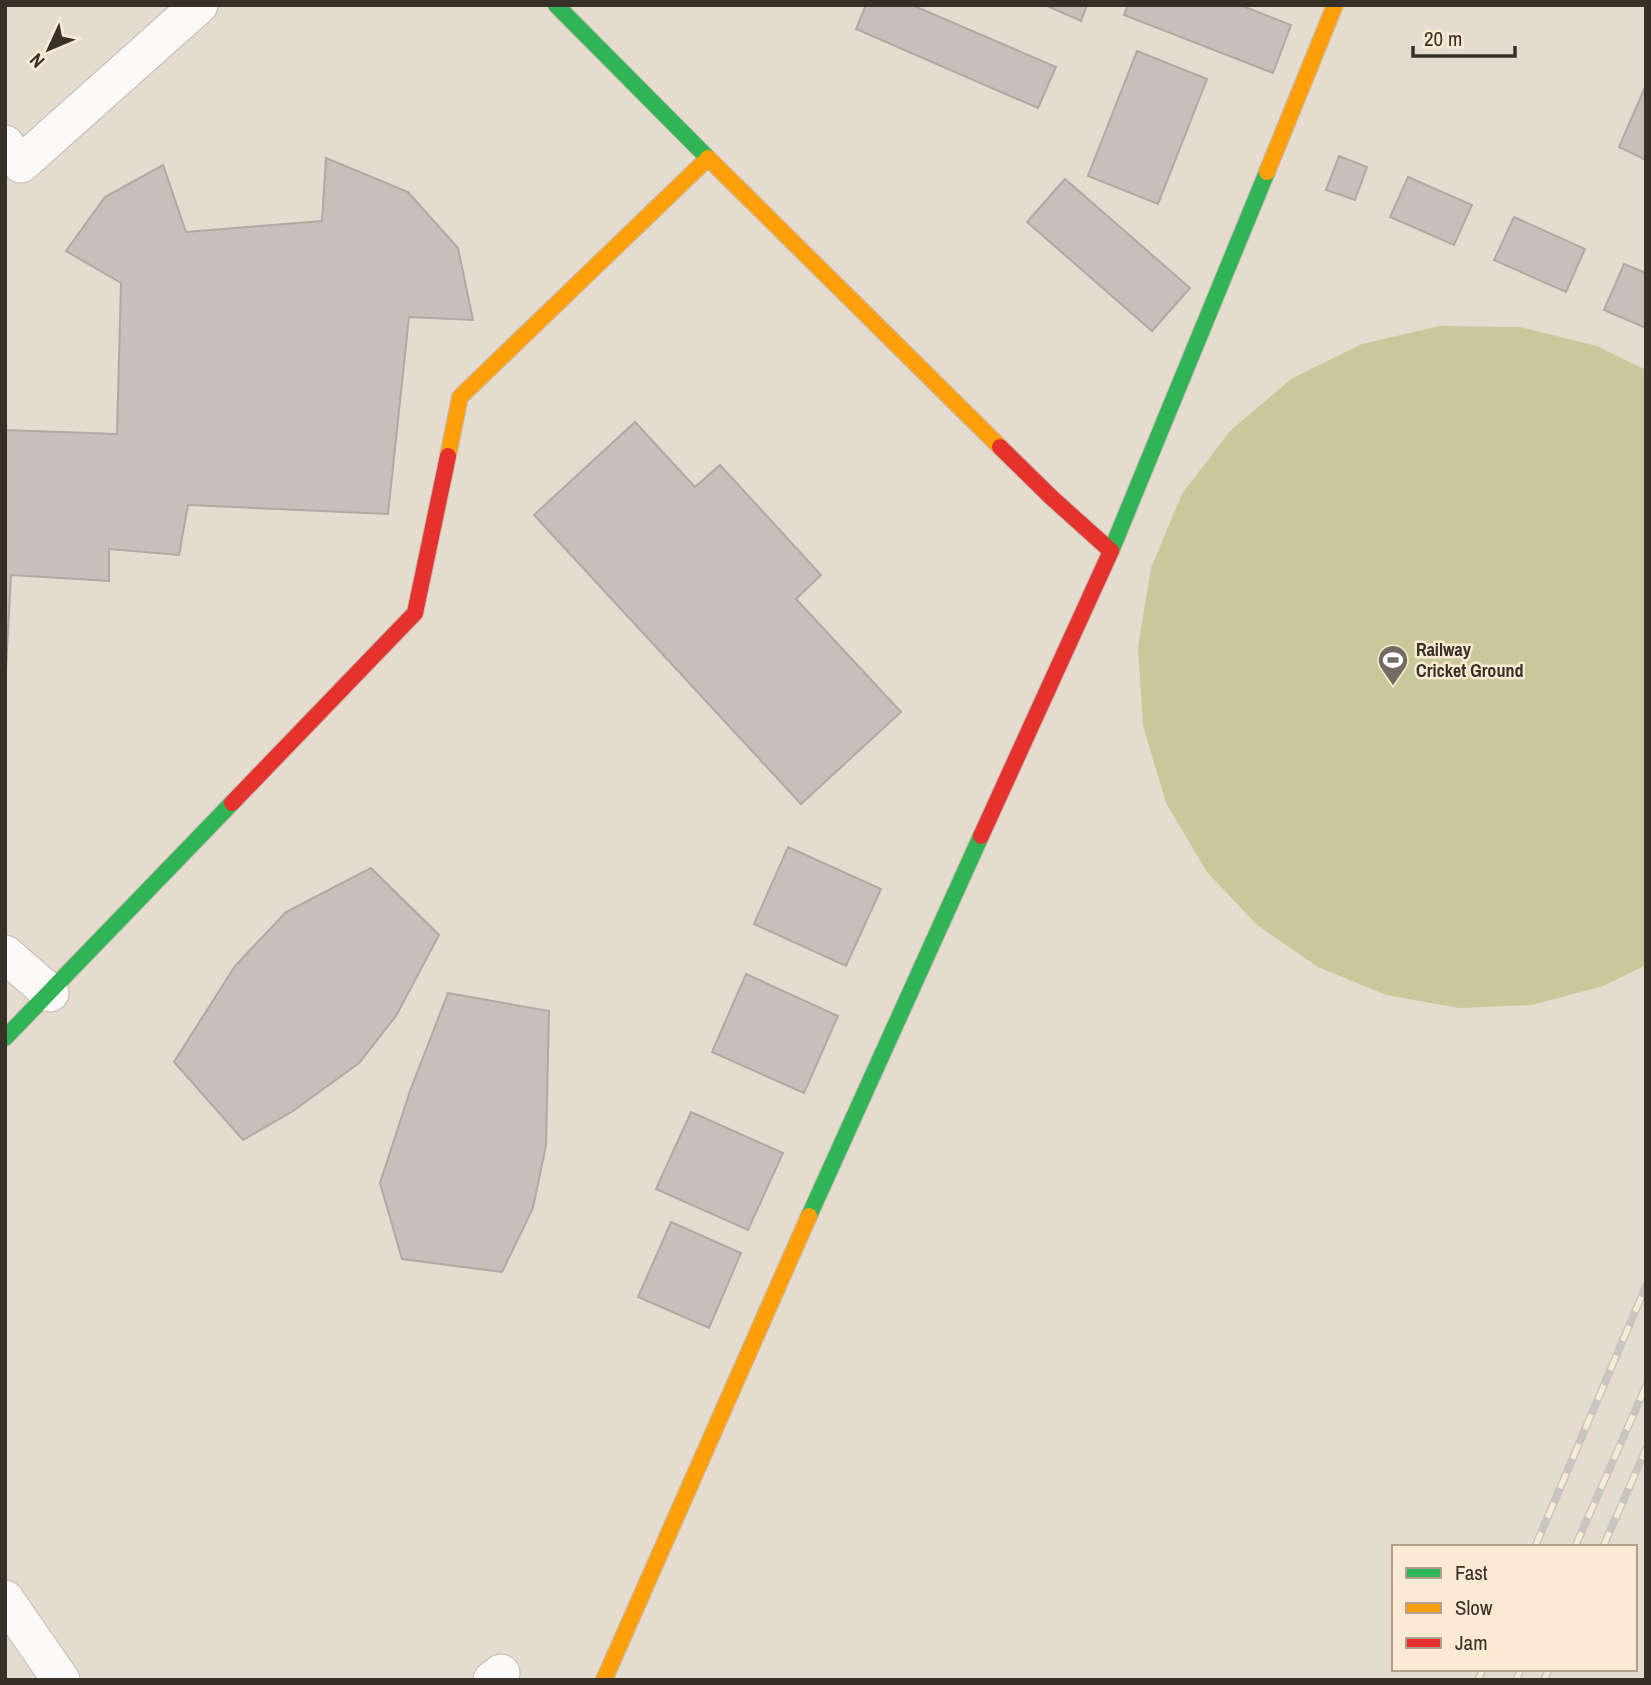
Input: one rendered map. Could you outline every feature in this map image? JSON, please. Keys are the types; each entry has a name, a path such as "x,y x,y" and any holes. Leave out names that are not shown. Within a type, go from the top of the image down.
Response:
{"street":[{"path":"5,144 21,164 199,5"},
{"path":"556,5 1052,498 1111,551"},
{"path":"604,1680 844,1138 1111,551 1335,5"},
{"path":"5,1038 415,613 460,397 708,158"},
{"path":"5,954 50,993"},
{"path":"5,1599 61,1680"}],"shaded area":[{"name":"Railway Cricket Ground","path":"1440,326 1520,327 1597,346 1646,370 1646,965 1603,986 1532,1005 1459,1008 1386,995 1318,967 1257,925 1207,872 1166,803 1143,726 1138,647 1151,568 1182,494 1230,431 1291,379 1362,344"}],"building":[{"path":"866,5 912,5 1056,67 1038,108 856,29"},
{"path":"1045,5 1087,5 1081,21"},
{"path":"1128,5 1240,5 1291,25 1273,73 1124,15"},
{"path":"1137,51 1207,79 1158,204 1088,176"},
{"path":"1646,85 1646,160 1619,147"},
{"path":"1339,156 1367,167 1355,200 1326,190"},
{"path":"326,158 408,192 458,248 473,320 409,317 388,514 188,505 179,555 109,549 109,581 11,575 5,687 5,430 117,434 121,283 66,251 105,197 163,165 186,232 322,221"},
{"path":"1408,177 1472,205 1454,245 1390,217"},
{"path":"1065,179 1190,288 1152,331 1027,222"},
{"path":"1514,217 1585,249 1566,292 1494,260"},
{"path":"1624,264 1646,273 1646,328 1604,310"},
{"path":"635,422 695,487 720,465 821,575 796,599 901,712 801,804 534,515"},
{"path":"788,847 881,889 846,966 754,924"},
{"path":"371,868 439,935 396,1016 359,1063 293,1111 243,1140 174,1062 235,966 286,912"},
{"path":"746,974 838,1016 804,1093 712,1052"},
{"path":"448,993 549,1011 546,1145 533,1208 502,1272 402,1259 380,1183 410,1091"},
{"path":"691,1112 783,1153 748,1230 656,1189"},
{"path":"671,1222 741,1253 709,1328 638,1297"}],"railway":[{"path":"1536,1545 1646,1286"},
{"path":"1576,1545 1646,1386"},
{"path":"1604,1545 1646,1449"},
{"path":"1478,1680 1482,1671"},
{"path":"1516,1680 1520,1671"},
{"path":"1544,1680 1548,1671"}],"traffic: fast":[{"path":"556,5 708,158 703,163"},
{"path":"1111,551 1267,172"},
{"path":"5,1038 232,803"},
{"path":"809,1216 981,836"}],"traffic: slow":[{"path":"1267,172 1335,5"},
{"path":"708,158 1000,447"},
{"path":"448,456 460,397 703,163"},
{"path":"604,1680 809,1216"}],"traffic: jam":[{"path":"981,836 1111,551 1000,447"},
{"path":"232,803 415,613 448,456"}],"place":[{"name":"Railway Cricket Ground","path":"1393,687"}]}
